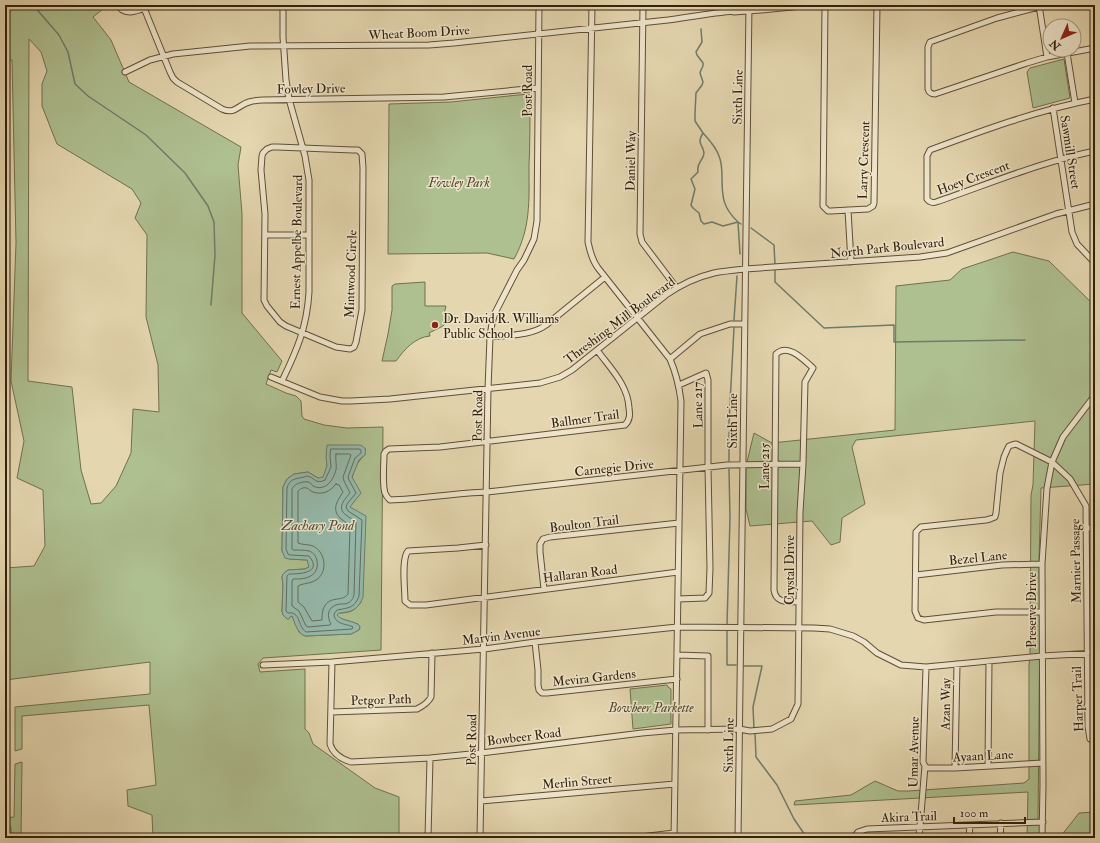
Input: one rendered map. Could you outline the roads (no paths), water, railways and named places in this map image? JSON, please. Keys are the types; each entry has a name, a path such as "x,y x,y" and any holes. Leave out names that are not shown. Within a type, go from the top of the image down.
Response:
{"street":[{"path":"118,5 122,11 127,12 154,5"},
{"name":"Ernest Appelbe Boulevard","path":"282,381 303,333 308,300 309,235 309,180 303,148 286,80 283,5"},
{"name":"Post Road","path":"480,838 490,337 495,313 534,239 537,220 539,5"},
{"path":"592,5 588,242 592,258 605,278 670,358 679,385 680,401 674,836 632,838"},
{"name":"Daniel Way","path":"643,5 640,234 642,242 676,288"},
{"name":"Sixth Line","path":"738,838 749,5"},
{"name":"Wheat Boom Drive","path":"125,72 150,60 189,51 250,46 429,45 642,23 716,13 812,5"},
{"name":"Larry Crescent","path":"825,5 823,206 828,211 868,208 873,206 874,203 877,5"},
{"path":"1043,58 1005,69 935,94 931,93 928,89 928,47 930,42 997,18 1046,5"},
{"path":"1039,6 1042,28"},
{"name":"Fowley Drive","path":"144,8 163,56 175,80 225,110 231,111 246,103 255,101 290,99 444,97 538,88"},
{"path":"1082,50 1095,48"},
{"path":"1068,58 1075,103"},
{"path":"1053,108 1095,99"},
{"name":"Hoey Crescent","path":"1053,108 1012,120 930,150 927,156 927,199 933,203 1024,170 1061,159"},
{"name":"Sawmill Street","path":"1053,108 1074,238 1082,250 1095,263"},
{"name":"Mintwood Circle","path":"272,147 303,148 358,150 363,156 362,310 356,342 354,347 347,349 329,345 286,326 280,322 265,302 265,212 261,170 262,155 267,149 272,147"},
{"path":"1061,159 1095,151"},
{"name":"North Park Boulevard","path":"745,269 941,255 1069,210 1095,204"},
{"path":"848,210 851,262"},
{"path":"265,235 309,235"},
{"name":"Threshing Mill Boulevard","path":"270,377 320,397 342,401 390,399 540,383 556,378 572,370 676,288 705,275 745,269"},
{"path":"490,337 522,334 540,329 605,278"},
{"path":"670,358 700,334 730,324 744,324"},
{"name":"Ballmer Trail","path":"487,442 625,426 629,421 630,415 629,402 626,393 616,375 597,350"},
{"name":"Lane 215","path":"799,602 780,600 774,594 776,354 780,351 788,350 804,360 813,368"},
{"name":"Crystal Drive","path":"739,730 772,729 791,719 798,704 800,628 800,512 805,382 813,368"},
{"name":"Lane 217","path":"679,385 706,373 708,380 708,467"},
{"name":"Preserve Drive","path":"1042,838 1042,564 1047,488 1052,462 1063,437 1095,395"},
{"name":"Carnegie Drive","path":"487,442 440,447 389,449 384,454 385,494 390,500 458,493 487,492 708,467 743,464 803,464"},
{"name":"Marnier Passage","path":"1042,612 996,612 924,620 918,618 915,611 915,535 918,529 927,526 990,519 995,516 1000,473 1006,450 1009,446 1016,444 1052,462 1070,479 1086,506 1087,653"},
{"path":"678,599 705,598 709,593 708,467"},
{"name":"Boulton Trail","path":"544,589 540,552 540,544 543,539 550,537 679,524"},
{"path":"1086,528 1095,528"},
{"name":"Hallaran Road","path":"486,545 408,551 405,555 405,601 410,605 433,604 678,572"},
{"name":"Bezel Lane","path":"916,575 1002,565 1042,564"},
{"name":"Marvin Avenue","path":"263,665 332,662 484,649 677,627 830,629 853,636 864,642 876,653 901,665 926,667 1042,656 1095,653"},
{"name":"Mevira Gardens","path":"535,642 538,686 542,693 676,679"},
{"name":"Petgor Path","path":"331,712 417,709 424,705 429,702 431,697 432,653"},
{"name":"Harper Trail","path":"1087,653 1088,726 1090,739 1095,741"},
{"path":"677,655 708,656 708,730"},
{"path":"988,766 989,661"},
{"name":"Bowbeer Road","path":"332,662 330,744 335,753 346,761 351,762 430,758 481,753 676,730 739,730"},
{"name":"Azan Way","path":"955,768 957,664"},
{"name":"Umar Avenue","path":"919,838 925,766 923,762 926,667"},
{"path":"1088,706 1095,707"},
{"path":"428,838 430,758"},
{"name":"Ayaan Lane","path":"925,766 927,768 955,768 1043,763"},
{"name":"Merlin Street","path":"481,801 675,784"},
{"name":"Akira Trail","path":"853,838 858,832 867,829 1042,822"},
{"path":"1000,838 1002,823"},
{"path":"969,838 970,825"}],"water":[{"name":"Zachary Pond","path":"327,445 360,445 365,450 365,455 359,460 352,477 361,493 350,507 366,516 363,597 357,608 348,612 339,613 337,615 342,619 360,626 359,630 351,634 305,636 298,630 292,616 287,619 283,615 282,611 283,574 288,570 305,569 309,567 307,560 285,558 282,551 283,487 287,479 294,474 308,472 318,478 323,477 327,466"}],"waterway":[{"path":"33,5 59,35 68,52 75,84 88,96 146,135 185,173 208,206 214,222 215,255 211,305"},
{"path":"701,29 702,42 696,52 703,63 700,73 703,82 696,93 695,121 703,133 700,142 704,155 699,163 698,172 691,179 695,189 691,205 699,213 701,221 704,224 712,222 723,226 738,222 741,224"},
{"path":"703,133 718,153 720,159 722,167 724,202 729,212 738,222 740,254"},
{"path":"751,228 774,245 775,265"},
{"path":"775,269 775,282 824,328 894,325 894,342 1025,340"},
{"path":"734,320 737,276"},
{"path":"729,461 729,422 734,328"},
{"path":"727,624 730,518 729,469"},
{"path":"727,631 727,665 736,665"},
{"path":"744,666 762,666 753,707 754,729"},
{"path":"755,733 756,757 777,785 794,819 807,838"}],"place":[{"name":"Dr. David R. Williams Public School","path":"435,325"}],"park label":[{"name":"Fowley Park","path":"459,182"},
{"name":"Bowbeer Parkette","path":"651,707"}]}
